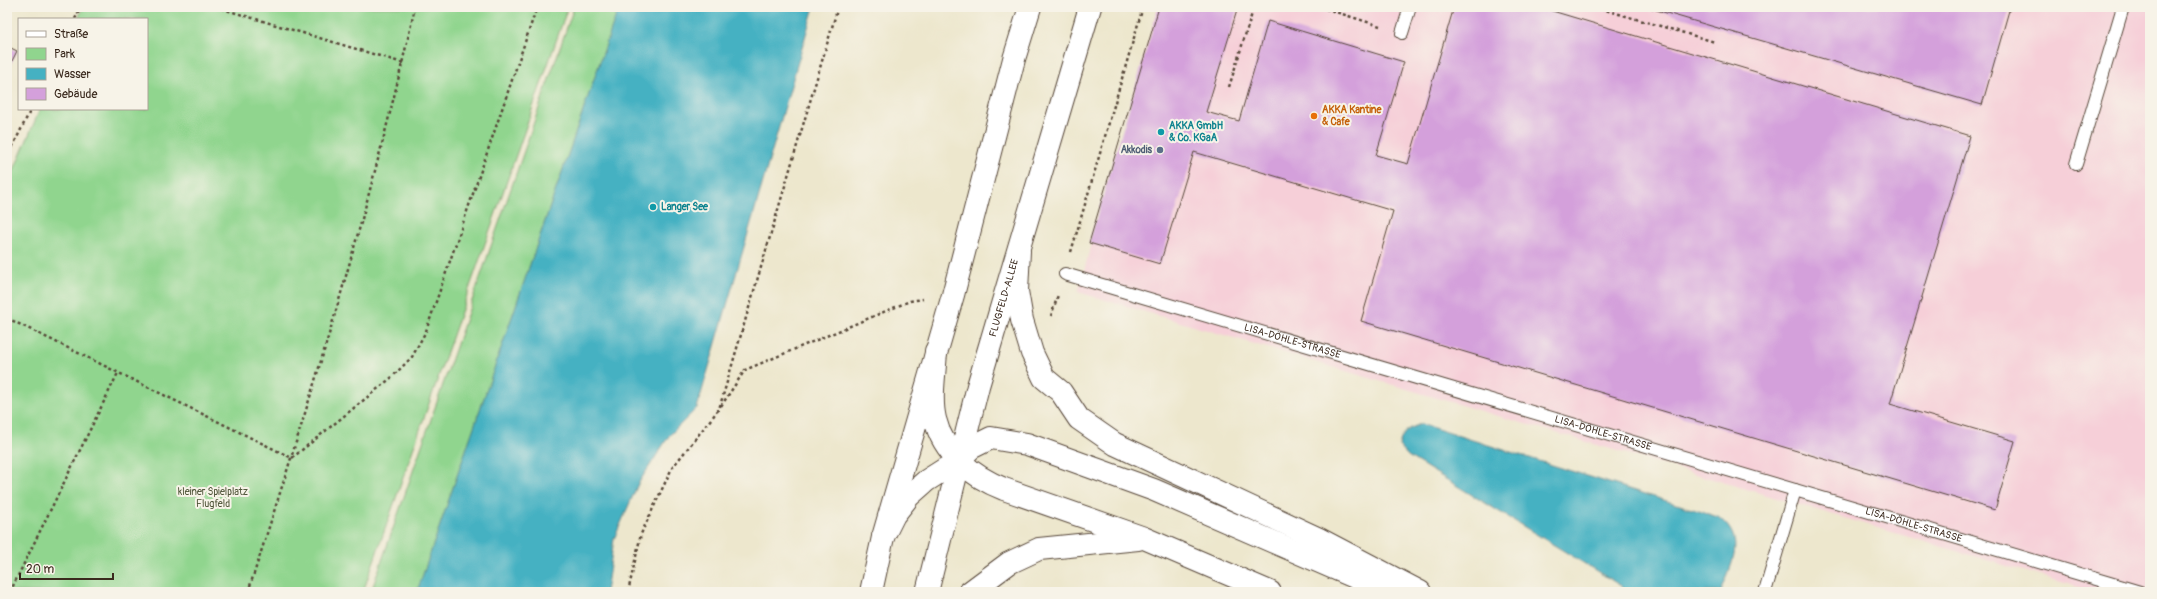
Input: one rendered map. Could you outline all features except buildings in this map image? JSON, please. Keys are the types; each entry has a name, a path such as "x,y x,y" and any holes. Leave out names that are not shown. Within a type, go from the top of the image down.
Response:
{"main road":[{"path":"871,592 883,537 908,455 953,295 1014,59 1030,7"},
{"name":"FLUGFELD-ALLEE","path":"927,592 978,386 1020,252 1090,7"},
{"path":"1020,252 1017,291 1022,320 1032,353 1044,378 1061,392 1079,419 1115,444 1319,539 1420,592"},
{"path":"936,352 935,419 945,444 968,469 995,486 1144,538 1270,592"},
{"path":"883,537 894,515 909,496 926,481 959,460 971,448 991,438 1027,444 1154,490 1389,592"},
{"path":"970,592 1010,562 1039,549 1144,538"}],"lane":[{"path":"1402,33 1410,7"},
{"path":"2076,164 2123,7"},
{"name":"LISA-DÖHLE-STRASSE","path":"1065,274 2140,592"},
{"path":"1765,592 1795,490"}],"path":[{"path":"76,18 81,7"},
{"path":"216,7 403,63"},
{"path":"248,592 292,458 346,275 403,63 415,7"},
{"path":"292,458 391,378 412,357 426,331 537,7"},
{"path":"719,409 838,7"},
{"path":"1051,316 1065,274 1143,7"},
{"path":"1229,87 1254,7"},
{"path":"1320,7 1402,33"},
{"path":"1595,7 1715,42"},
{"path":"7,158 31,110"},
{"path":"628,592 641,534 672,468 719,409 746,370 910,301 953,295"},
{"path":"7,318 292,458"},
{"path":"10,592 118,373"}],"shaded area":[{"path":"1158,7 2150,7 2150,592 2095,592 1078,292"}],"green space":[{"name":"kleiner Spielplatz Flugfeld","path":"83,7 568,7 363,592 7,592 7,186 40,110 148,110 148,18 78,18"},
{"path":"574,7 619,7 417,592 371,592"}],"water":[{"name":"Langer See","path":"619,7 814,7 697,408 669,436 638,484 614,539 606,592 417,592"},
{"path":"1421,424 1718,517 1727,525 1733,534 1735,543 1732,562 1721,592 1631,592 1408,456 1399,446 1402,437 1409,429"}],"place":[{"name":"AKKA Kantine & Cafe","path":"1314,116"},
{"name":"AKKA GmbH & Co. KGaA","path":"1161,132"},
{"name":"Akkodis","path":"1160,150"},
{"name":"Langer See","path":"653,207"}]}
